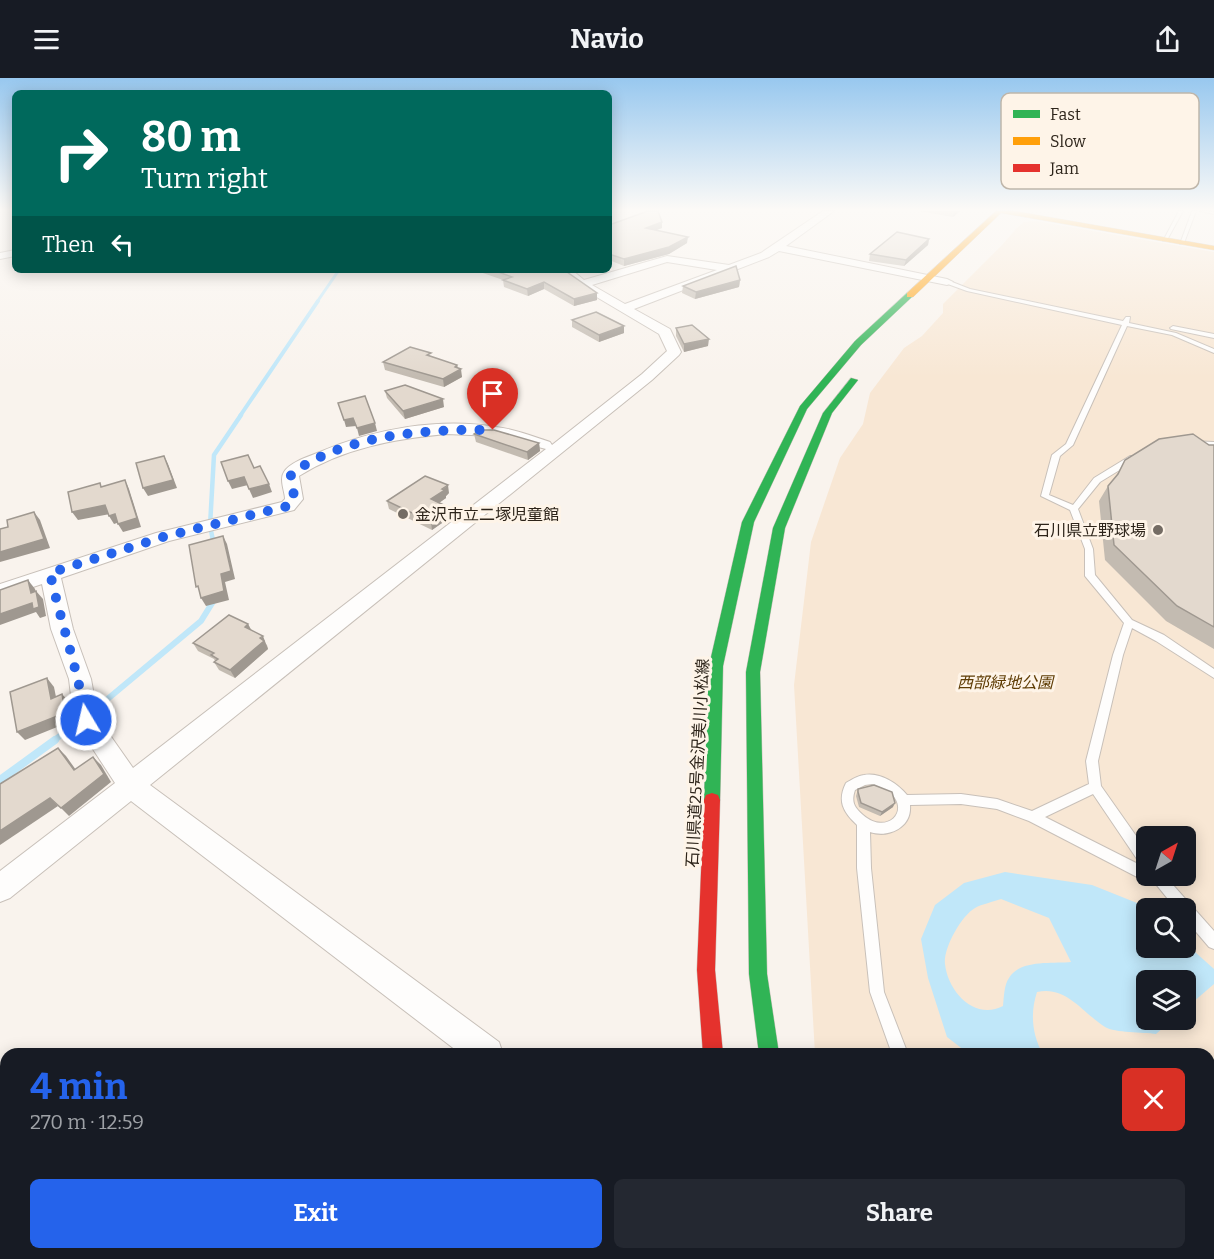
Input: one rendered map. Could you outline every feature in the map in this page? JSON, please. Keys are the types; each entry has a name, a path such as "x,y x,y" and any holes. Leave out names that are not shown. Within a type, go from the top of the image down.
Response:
{"main road":[{"name":"石川県道25号金沢美川小松線","path":"712,1048 706,970 716,666 748,522 803,408 858,343 942,266"},
{"path":"943,286 962,266"},
{"path":"768,1048 758,974 753,672 779,528 828,414 865,367"}],"street":[{"path":"582,284 640,266"},
{"path":"719,266 731,268"},
{"path":"624,309 736,266"},
{"path":"870,266 928,278 943,286"},
{"path":"0,888 557,449 648,376 674,352 665,332 582,284 569,273"},
{"path":"0,591 163,537 288,506 295,497 290,485 291,474 304,464 355,445 414,432 455,429 493,430 557,449"},
{"path":"50,573 63,629 80,679 86,720 131,786 479,1048"}],"lane":[{"path":"943,286 975,285 1127,321 1174,334 1214,351"},
{"path":"1127,321 1214,336"},
{"path":"1127,321 1069,445 1056,455 1045,496 1074,509 1089,549 1090,576 1129,622 1160,638 1214,674"},
{"path":"1181,444 1214,444"},
{"path":"1074,509 1097,480 1142,453"},
{"path":"1129,622 1118,655 1092,761 1095,787 1136,846"},
{"path":"881,781 897,792 906,808 900,823 883,829 863,824 846,802 847,794 855,782 881,781"},
{"path":"1033,817 1095,787"},
{"path":"903,800 961,799 997,804 1033,817 1136,868"},
{"path":"863,824 864,868 877,992 898,1048"},
{"path":"1162,886 1174,898"},
{"path":"1196,922 1214,942"}],"green space":[{"name":"西部緑地公園","path":"981,266 1214,266 1214,1048 815,1048 794,685 811,542 840,458 863,424 870,393 904,348 922,336 943,313 943,304"}],"water":[{"path":"1005,872 1092,885 1136,903 1136,958 1196,958 1196,953 1214,969 1214,984 1196,1000 1196,970 1136,970 1136,1030 1161,1030 1156,1034 1110,1029 1065,996 1047,991 1037,992 1033,1008 1033,1024 1040,1048 961,1048 947,1037 928,978 921,939 935,905 964,883","holes":["1001,899 1049,918 1071,962 1037,964 1014,972 1007,981 1003,1006 993,1010 983,1010 973,1007 957,994 947,974 945,958 954,933 964,918 978,907"]}],"building":[{"path":"736,266 740,280 696,292 683,286"},
{"path":"501,273 568,273 597,293 574,299 544,282 527,289 503,280 512,277"},
{"path":"596,312 624,326 599,335 572,320"},
{"path":"692,325 709,339 684,344 676,328"},
{"path":"410,347 431,353 427,355 457,365 455,367 461,369 443,379 383,362"},
{"path":"405,385 443,399 403,411 385,391"},
{"path":"365,396 375,423 357,428 353,418 344,420 338,403"},
{"path":"480,430 494,430 539,443 527,452 474,434"},
{"name":"石川県立野球場","path":"1193,434 1209,445 1214,445 1214,627 1177,606 1114,545 1108,486 1118,474 1125,460 1159,439"},
{"path":"248,455 254,468 260,466 269,484 249,489 244,477 228,481 221,462"},
{"path":"164,456 173,480 143,488 136,463"},
{"path":"425,476 448,485 442,489 445,490 431,499 450,508 431,522 387,501"},
{"path":"125,480 137,518 118,524 115,514 109,516 105,505 72,512 68,492 100,483 101,487"},
{"path":"34,512 44,539 0,552 0,529 8,527 7,520"},
{"path":"223,536 231,571 221,574 224,591 201,598 198,586 196,587 189,545"},
{"path":"28,580 31,593 36,591 39,607 33,609 32,603 0,614 0,590"},
{"path":"229,615 248,624 245,627 263,636 260,638 264,641 230,670 214,662 218,659 211,655 214,653 193,643"},
{"path":"47,678 51,699 62,694 65,713 17,732 10,692"},
{"path":"58,748 74,770 93,757 104,774 61,808 50,798 0,831 0,784"},
{"path":"874,785 892,792 895,803 882,812 861,803 858,789"}],"waterway":[{"path":"317,302 337,273"},
{"path":"240,416 318,301"},
{"path":"214,545 210,526 214,455 241,415"},
{"path":"92,712 201,621 214,600"},
{"path":"53,741 82,720"},
{"path":"0,780 55,740"}],"traffic: fast":[{"path":"712,800 716,666 748,522 803,408 858,343 910,295"},
{"path":"768,1048 758,974 753,672 779,528 828,413 854,380"}],"traffic: slow":[{"path":"910,295 941,266"}],"traffic: jam":[{"path":"712,800 706,970 712,1048"}],"place":[{"name":"金沢市立二塚児童館","path":"403,514"},
{"name":"石川県立野球場","path":"1158,530"}],"route":[{"path":"86,720 80,679 63,629 50,573 163,537 288,506 295,497 290,485 291,474 304,464 330,453 414,432 455,429 493,430"}]}
